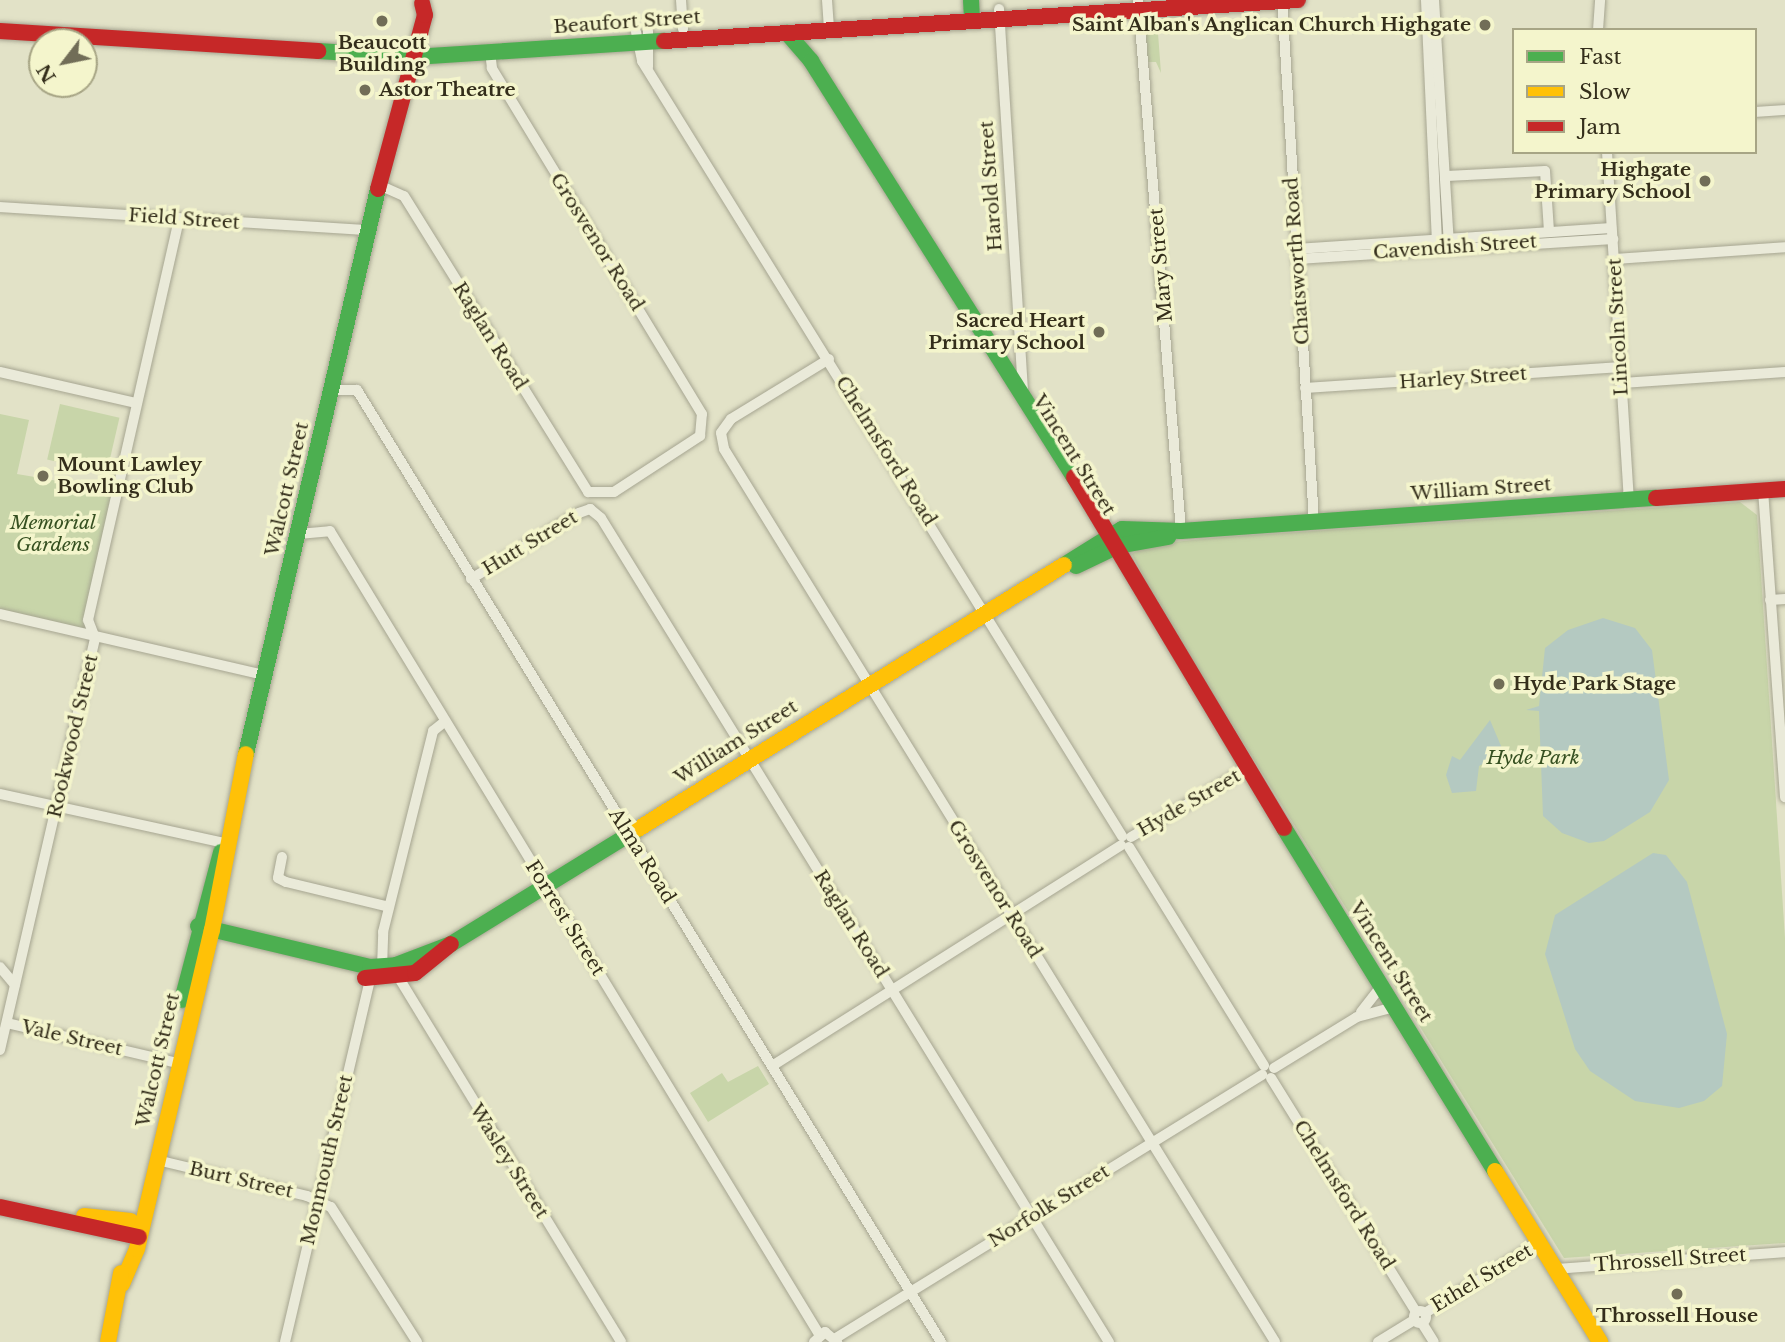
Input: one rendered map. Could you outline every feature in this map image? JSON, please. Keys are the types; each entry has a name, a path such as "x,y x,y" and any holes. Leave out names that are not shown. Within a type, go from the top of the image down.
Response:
{"main road":[{"name":"Walcott Street","path":"108,1342 422,1"},
{"name":"Beaufort Street","path":"0,32 410,51 490,52 643,37 683,29 828,25 971,10 999,14 1137,3 1280,1"},
{"name":"Beaufort Street","path":"0,20 410,51 643,37 787,33 811,26"},
{"path":"811,26 811,61"},
{"name":"Vincent Street","path":"787,33 811,61 1109,541"},
{"name":"Vincent Street","path":"974,323 1002,359 1023,393 1146,604 1600,1342"},
{"name":"William Street","path":"382,968 452,944 1044,578 1109,541 1165,526 1181,531 1785,489"},
{"path":"204,933 382,968"},
{"name":"William Street","path":"204,933 370,979 399,978 437,961 452,944"},
{"name":"Walcott Street","path":"133,1231 157,1160 173,1062"},
{"path":"0,1197 133,1231"},
{"path":"0,1207 133,1231"}],"street":[{"path":"681,0 683,29"},
{"path":"827,0 828,25"},
{"path":"1426,0 1443,241"},
{"path":"1434,0 1447,176 1443,241"},
{"path":"1592,0 1597,14"},
{"path":"1598,28 1600,0"},
{"name":"Chatsworth Road","path":"1280,1 1314,521"},
{"name":"Mary Street","path":"1137,3 1146,75 1181,531"},
{"name":"Harold Street","path":"999,14 1025,360 1023,393"},
{"name":"Chelmsford Road","path":"643,37 648,67 1434,1342"},
{"name":"Grosvenor Road","path":"490,52 492,68 702,414 704,430"},
{"path":"1757,112 1785,110"},
{"name":"Lincoln Street","path":"1607,154 1629,501"},
{"path":"1447,176 1545,171 1549,231"},
{"name":"Raglan Road","path":"379,185 404,196 581,484 596,495"},
{"name":"Field Street","path":"0,207 368,230"},
{"name":"Rookwood Street","path":"0,1050 95,638 88,620 179,218"},
{"name":"Cavendish Street","path":"1296,254 1549,231 1612,234"},
{"name":"Cavendish Street","path":"1443,241 1612,234"},
{"path":"1615,259 1785,247"},
{"name":"Grosvenor Road","path":"829,359 732,419 721,433 724,449 1275,1342"},
{"path":"1002,359 1025,360"},
{"name":"Harley Street","path":"1305,388 1621,368"},
{"path":"0,372 137,403"},
{"path":"1622,383 1785,372"},
{"name":"Alma Road","path":"332,390 357,390 941,1342"},
{"name":"Hutt Street","path":"596,495 614,492 704,430"},
{"path":"1763,491 1785,797"},
{"name":"Hutt Street","path":"471,579 590,509"},
{"name":"Raglan Road","path":"590,509 749,759 1110,1342"},
{"name":"Forrest Street","path":"298,534 318,528 330,531 443,723 545,885 816,1338"},
{"path":"1770,600 1785,599"},
{"path":"0,614 265,675"},
{"path":"382,968 389,907 433,731 443,723"},
{"name":"Hyde Street","path":"772,1066 1012,916 1126,841 1247,769"},
{"path":"0,794 225,843"},
{"path":"282,857 278,878 286,882 389,907"},
{"path":"0,967 15,985"},
{"name":"Wasley Street","path":"399,978 621,1342"},
{"name":"Monmouth Street","path":"285,1342 370,979"},
{"name":"Norfolk Street","path":"1357,1017 1381,986"},
{"name":"Norfolk Street","path":"836,1340 1357,1017 1394,1007"},
{"name":"Vale Street","path":"7,1023 173,1062"},
{"name":"Burt Street","path":"157,1160 318,1201 340,1218 417,1342"},
{"name":"Ethel Street","path":"1378,1342 1539,1243"},
{"name":"Throssell Street","path":"1555,1269 1785,1252"},
{"path":"816,1338 836,1340"}],"green space":[{"path":"1155,17 1161,73 1156,62 1147,62 1142,18"},
{"path":"60,404 119,418 107,473 47,460"},
{"name":"Memorial Gardens","path":"0,414 29,420 17,474 117,491 89,637 0,614"},
{"name":"Hyde Park","path":"1740,502 1757,515 1785,938 1785,1243 1564,1258 1161,611 1132,554 1143,545 1224,537"},
{"path":"758,1066 769,1084 708,1122 690,1093 722,1073 728,1082"}],"shaded area":[{"path":"1603,618 1635,628 1652,650 1669,780 1650,812 1604,841 1589,843 1562,833 1543,816 1539,711 1526,710 1539,706 1545,648 1568,630"},
{"path":"1490,720 1504,753 1479,766 1476,791 1452,793 1446,775 1452,756 1460,760"},
{"path":"1653,853 1666,855 1687,882 1727,1034 1722,1086 1704,1101 1679,1108 1635,1101 1590,1071 1575,1049 1545,954 1555,915"}],"traffic: fast":[{"path":"971,0 972,21"},
{"path":"787,33 811,61 1074,477"},
{"path":"318,51 414,57 664,41"},
{"path":"246,754 378,189"},
{"path":"1064,565 1122,529 1181,531 1656,498"},
{"path":"1076,566 1118,546 1168,537"},
{"path":"1284,828 1495,1171"},
{"path":"198,926 370,967 396,965 451,944 638,829"},
{"path":"182,1000 221,852"}],"traffic: slow":[{"path":"638,829 1064,565"},
{"path":"122,1284 137,1249 212,930 246,754"},
{"path":"1495,1171 1600,1342"},
{"path":"84,1216 131,1221"},
{"path":"108,1342 121,1273"}],"traffic: jam":[{"path":"664,41 1298,0"},
{"path":"378,189 425,15 422,3"},
{"path":"0,31 318,51"},
{"path":"1074,477 1284,828"},
{"path":"1656,498 1785,489"},
{"path":"365,978 415,973 451,944"},
{"path":"0,1207 139,1237"}],"place":[{"name":"Beaucott Building","path":"382,21"},
{"name":"Saint Alban's Anglican Church Highgate","path":"1485,25"},
{"name":"Astor Theatre","path":"365,90"},
{"name":"Highgate Primary School","path":"1705,181"},
{"name":"Sacred Heart Primary School","path":"1099,332"},
{"name":"Mount Lawley Bowling Club","path":"43,476"},
{"name":"Hyde Park Stage","path":"1499,684"},
{"name":"Throssell House","path":"1677,1294"}]}
